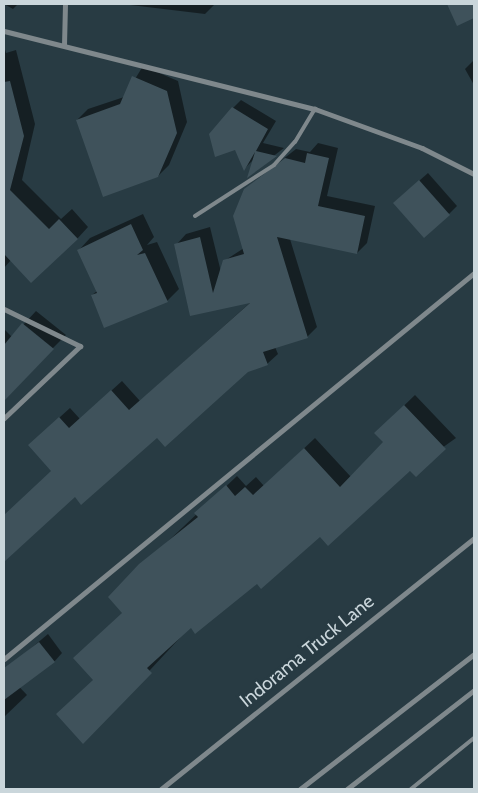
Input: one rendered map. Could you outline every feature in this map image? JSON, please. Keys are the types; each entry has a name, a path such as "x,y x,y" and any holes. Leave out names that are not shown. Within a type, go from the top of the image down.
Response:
{"street":[{"path":"64,45 65,4"},
{"path":"4,31 315,110 422,148 474,174"},
{"path":"4,659 474,273"},
{"path":"4,309 80,346 4,418"},
{"name":"Indorama Truck Lane","path":"161,789 474,538"},
{"path":"300,789 474,654"},
{"path":"347,789 474,690"}],"lane":[{"path":"195,216 274,165 295,142 315,110"},
{"path":"411,789 474,738"}],"building":[{"path":"447,4 474,4 474,18 457,26"},
{"path":"132,76 167,91 177,133 158,177 103,197 76,120 120,104"},
{"path":"10,81 24,136 10,190 49,229 59,219 78,239 31,283 4,254 4,82"},
{"path":"232,107 268,129 256,151 277,156 247,178 255,152 244,171 235,150 215,157 209,134"},
{"path":"307,153 329,158 318,206 365,216 357,254 277,237 308,338 263,352 268,365 248,372 165,447 157,438 81,505 75,497 4,562 4,515 51,471 28,445 59,417 69,428 111,390 129,410 250,303 190,316 174,244 200,237 213,293 223,260 244,254 233,216 244,189 285,158 305,163"},
{"path":"419,180 450,215 424,238 393,203"},
{"path":"131,224 143,250 137,255 145,253 168,302 104,328 91,295 97,293 77,250"},
{"path":"22,323 54,349 4,401 4,345"},
{"path":"404,405 446,449 416,477 410,471 328,546 320,537 261,589 257,584 195,634 191,628 147,668 152,673 83,744 56,714 93,680 73,658 122,613 108,597 139,564 198,517 194,513 226,485 235,496 245,487 253,495 304,448 340,487 383,442 374,433"},
{"path":"39,642 55,662 4,700 4,668"}]}
